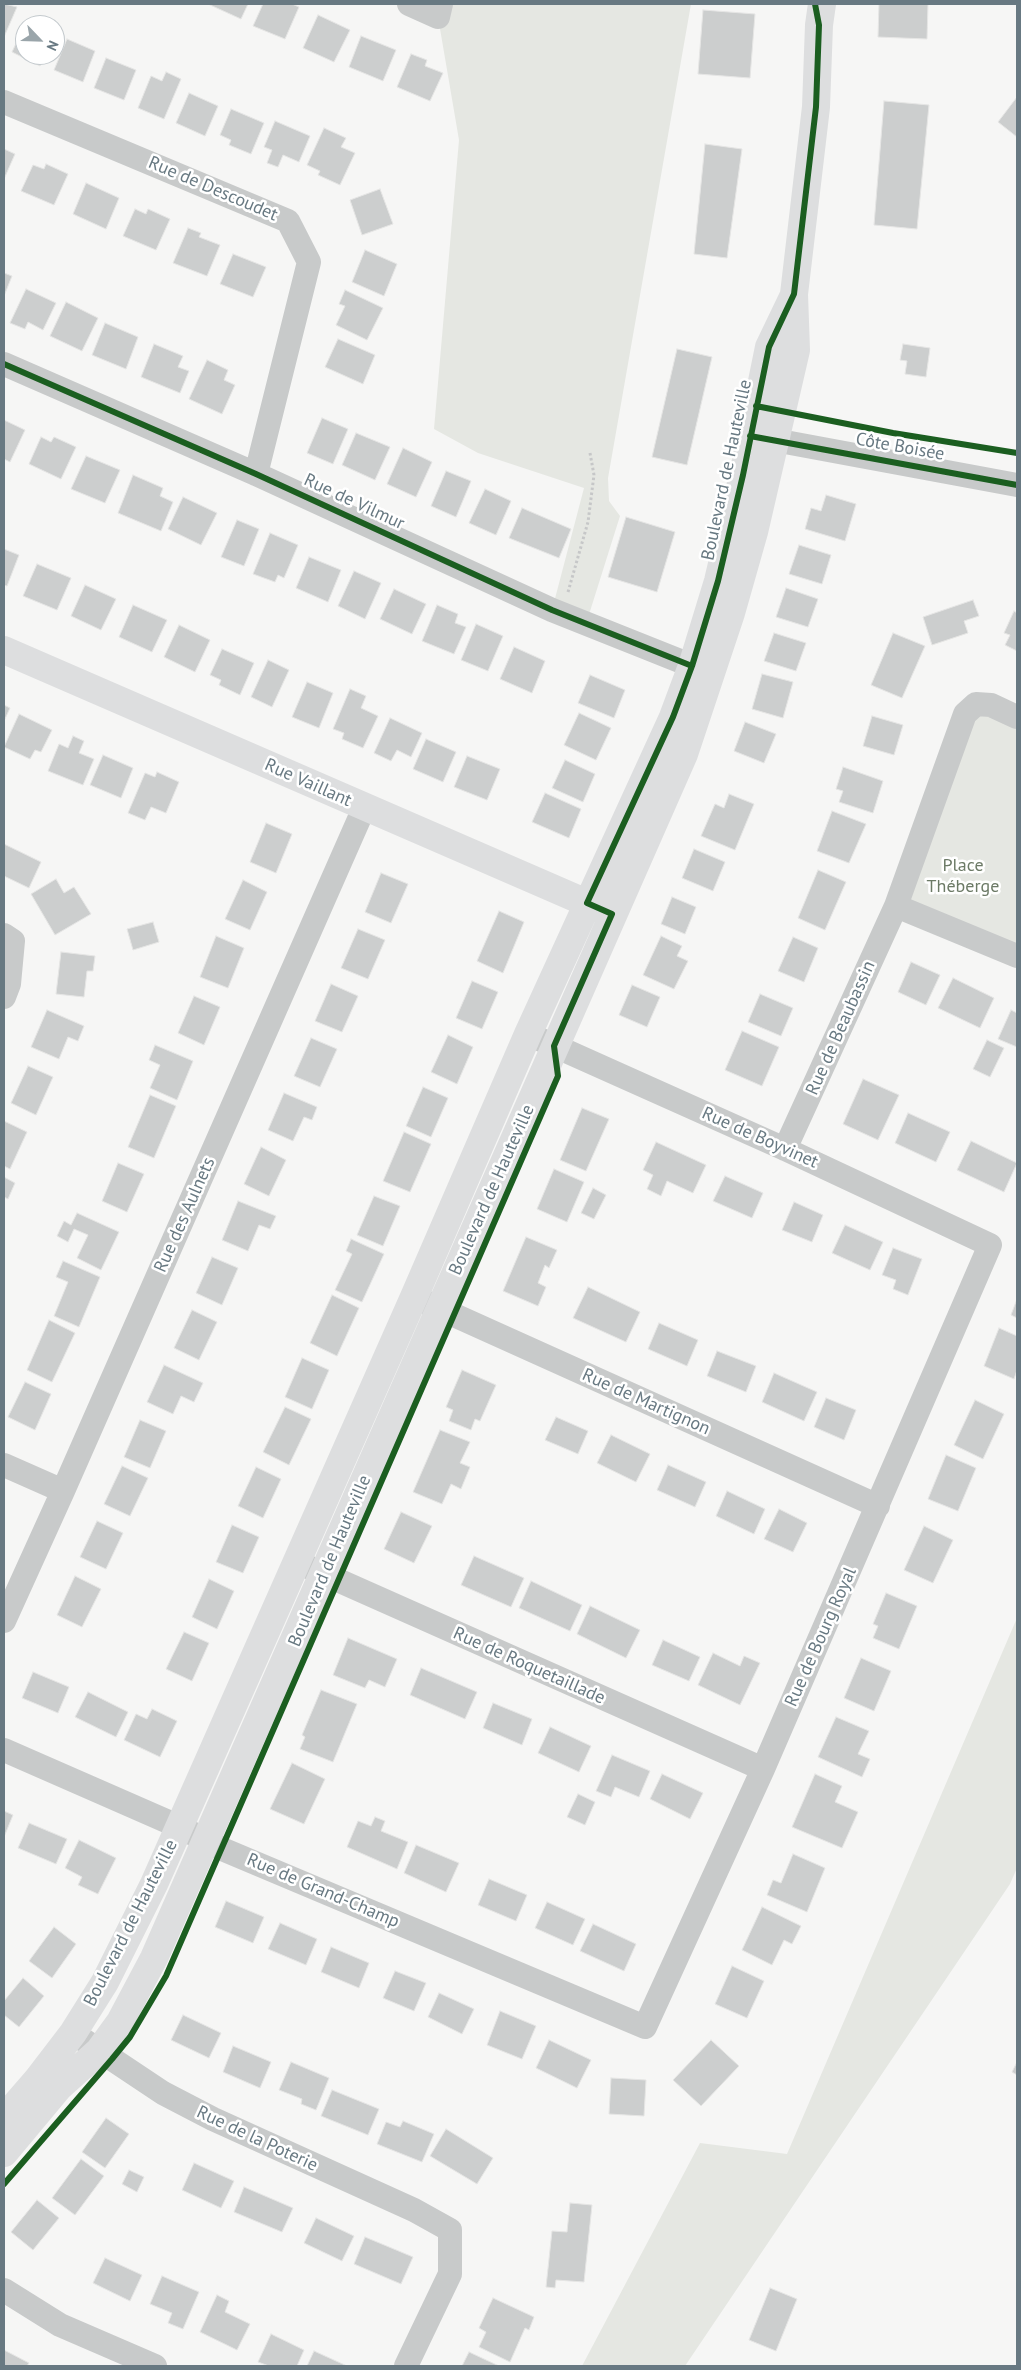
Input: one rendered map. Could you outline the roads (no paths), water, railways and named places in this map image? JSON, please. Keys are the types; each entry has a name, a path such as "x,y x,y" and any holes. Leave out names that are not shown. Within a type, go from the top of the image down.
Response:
{"street":[{"path":"408,4 438,17 441,4"},
{"name":"Boulevard de Hauteville","path":"4,2118 37,2080 73,2033 105,1982 180,1827 587,903 673,717 702,670 754,532 777,440 796,350 794,294 816,106 818,11"},
{"name":"Rue de Descoudet","path":"4,102 288,221 309,262 256,474"},
{"name":"Boulevard de Hauteville","path":"4,2153 59,2087 99,2051 120,2022 154,1958 684,754 718,581 769,347 794,294"},
{"name":"Rue de Vilmur","path":"4,364 256,474 561,614 702,670"},
{"name":"Côte Boisée","path":"750,436 1017,485"},
{"name":"Rue Vaillant","path":"4,650 364,808 612,914"},
{"name":"Rue de Beaubassin","path":"785,1149 896,906 965,714 976,704 991,705 1017,717"},
{"name":"Rue des Aulnets","path":"4,1621 364,808"},
{"path":"896,906 1017,956"},
{"path":"4,997 10,984 8,938"},
{"name":"Rue de Boyvinet","path":"528,1034 785,1149 990,1244"},
{"name":"Rue de Bourg Royal","path":"645,2027 763,1769 990,1244"},
{"name":"Rue de Martignon","path":"414,1297 878,1506"},
{"path":"4,1466 63,1491"},
{"name":"Rue de Roquetaillade","path":"296,1562 763,1769"},
{"name":"Rue de Grand-Champ","path":"4,1750 180,1827 222,1848 645,2027"},
{"name":"Rue de la Poterie","path":"73,2033 163,2094 204,2115 414,2210 450,2230 450,2274 406,2366"},
{"path":"4,2290 60,2325 155,2366"}],"park label":[{"name":"Place Théberge","path":"963,876"}]}
